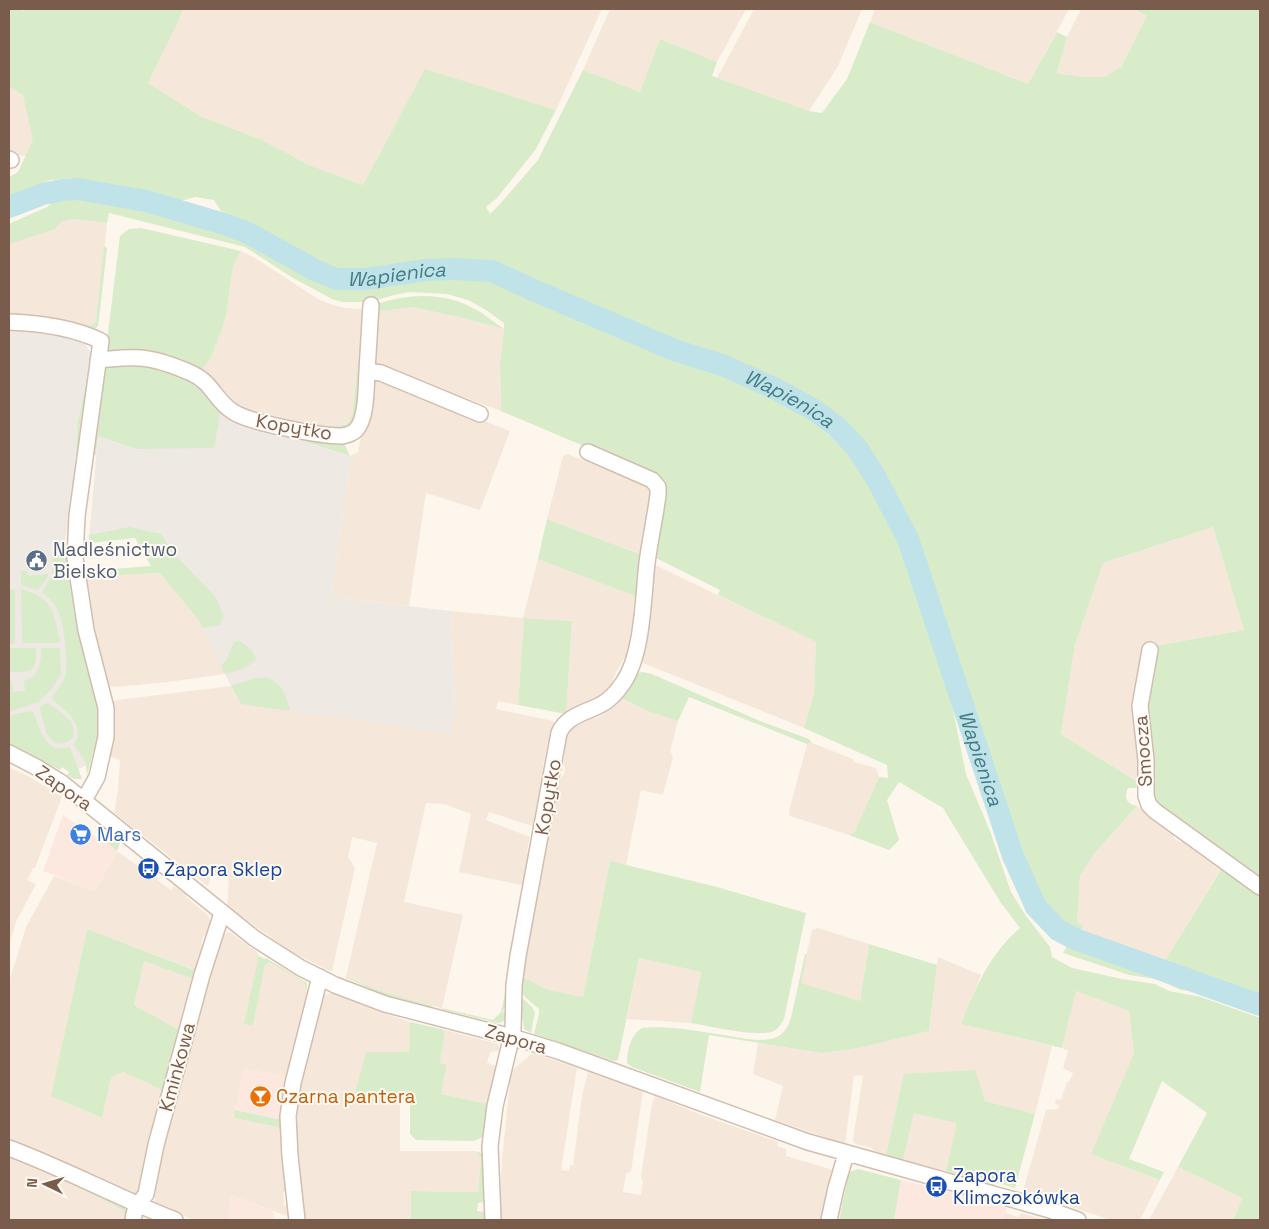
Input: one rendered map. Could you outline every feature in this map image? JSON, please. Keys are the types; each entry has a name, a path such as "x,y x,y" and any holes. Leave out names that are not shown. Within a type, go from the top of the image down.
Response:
{"street":[{"name":"Kopytko","path":"98,360 134,357 160,361 198,376 214,390 231,411 241,417 292,429 338,436 350,434 360,424 365,404 371,305"},
{"path":"9,322 47,325 101,340 77,516 75,558 86,630 106,708 107,730 100,770 84,800"},
{"path":"367,371 381,373 480,414"},
{"name":"Kopytko","path":"493,1220 490,1146 492,1129 500,1083 512,1037 515,1018 514,985 559,733 563,724 569,719 603,703 615,694 625,680 633,663 638,642 658,495 658,487 652,480 588,452"},
{"name":"Smocza","path":"1150,650 1140,706 1146,760 1146,796 1149,805 1155,812 1260,886"},
{"name":"Zapora","path":"9,754 54,778 84,800 222,913 276,953 320,977 385,1004 558,1051 801,1140 1078,1220"},
{"name":"Kminkowa","path":"133,1220 135,1210 146,1194 156,1145 202,976 222,913"},
{"path":"297,1220 288,1116 293,1083 320,977"},
{"path":"9,1148 50,1164 175,1220"},
{"path":"829,1220 846,1154"}],"shaded area":[{"path":"184,9 602,9 556,110 425,70 363,185 309,165 260,139 202,117 148,83"},
{"path":"610,9 746,9 717,62 660,39 640,92 583,70"},
{"path":"754,9 862,9 838,66 809,111 717,78"},
{"path":"875,9 1069,9 1028,84 870,22"},
{"path":"1081,9 1134,9 1147,16 1121,67 1105,77 1082,77 1057,73 1067,37"},
{"path":"9,78 34,92 43,159 9,154"},
{"path":"75,219 107,223 97,322 91,325 80,324 9,312 9,244 62,221"},
{"path":"241,251 318,299 345,308 362,309 365,313 352,416 347,424 331,427 265,419 235,411 199,373 211,358 225,321 233,267"},
{"path":"412,307 504,329 500,363 501,411 371,364 376,312"},
{"path":"11,328 80,339 84,341 92,356 77,425 74,488 64,546 77,619 88,765 79,769 9,743 9,335"},
{"path":"379,379 510,431 480,510 426,493 409,606 331,597 351,461 350,456 358,452 370,385"},
{"path":"220,414 350,456 351,461 331,597 451,611 455,707 452,734 241,704 216,658 200,622 160,573 136,535 89,540 98,436 136,449"},
{"path":"568,454 653,489 642,555 547,519 563,456"},
{"path":"1213,527 1244,630 1148,647 1141,784 1061,734 1075,645 1103,563"},
{"path":"538,559 637,597 633,611 628,652 603,696 566,714 572,621 524,618 518,705 498,701 496,709 553,721 555,724 552,741 548,741 543,768 547,769 538,828 489,812 486,820 530,837 527,851 531,854 526,886 459,872 471,814 444,804 426,803 404,902 463,915 442,1008 384,992 346,977 377,843 352,837 348,857 355,868 332,971 330,971 290,951 227,906 229,875 211,876 208,886 114,813 120,760 109,756 113,702 231,686 241,704 455,707 451,611 523,618"},
{"path":"657,566 816,642 814,693 804,728 638,661 652,569"},
{"path":"160,573 200,622 225,674 168,682 110,686 105,682 83,577"},
{"path":"622,699 650,712 678,721 670,751 673,757 663,795 641,790 626,865 610,861 583,997 549,990 520,976 560,778 564,775 565,752 563,743 569,727 588,716 596,718 604,714 606,707"},
{"path":"812,743 853,759 854,762 876,768 879,777 854,833 849,835 790,816 789,811 807,744"},
{"path":"10,768 28,776 62,797 35,868 33,868 27,880 36,884 16,922 9,945"},
{"path":"1137,806 1175,834 1173,838 1180,842 1187,840 1223,865 1165,961 1082,930 1077,922 1080,876 1093,855"},
{"path":"63,815 99,839 102,838 117,851 95,891 43,871"},
{"path":"117,851 171,890 174,886 186,895 208,915 211,923 208,934 203,936 201,946 204,950 199,965 193,969 87,929 51,1096 102,1118 111,1078 123,1072 160,1089 163,1095 138,1190 133,1193 39,1151 9,1140 9,982 26,927 54,876 95,891"},
{"path":"818,928 869,944 860,1001 800,983 812,930"},
{"path":"230,932 258,953 245,1024 253,1026 265,965 269,962 303,981 307,990 289,1077 244,1069 234,1118 277,1127 283,1131 287,1187 283,1188 284,1205 289,1208 290,1217 231,1195 228,1220 194,1220 154,1204 161,1147 219,936"},
{"path":"938,957 981,975 962,1024 1052,1046 1035,1114 985,1101 905,1074 886,1155 874,1152 872,1148 855,1144 853,1140 863,1075 854,1076 845,1144 775,1120 783,1086 753,1074 758,1043 822,1053 859,1048 929,1031"},
{"path":"639,958 701,972 691,1023 627,1019"},
{"path":"144,960 196,980 181,1031 134,1005"},
{"path":"1076,991 1129,1011 1134,1053 1092,1154 1160,1180 1140,1220 1111,1220 1023,1191 1046,1110 1058,1109 1059,1105 1055,1104 1056,1099 1061,1100 1067,1082 1069,1082 1073,1073 1063,1068 1068,1051 1062,1048"},
{"path":"331,993 410,1022 409,1052 353,1101 400,1101 400,1151 475,1151 481,1157 478,1192 412,1191 411,1220 301,1220 294,1108 316,1006 324,995"},
{"path":"445,1030 498,1044 500,1051 490,1052 487,1063 496,1066 494,1076 497,1078 492,1105 441,1094 447,1065 440,1063"},
{"path":"533,1053 577,1068 561,1170 569,1171 570,1165 573,1165 582,1096 588,1072 643,1091 631,1171 626,1174 623,1192 641,1195 643,1181 641,1176 652,1103 655,1096 704,1116 778,1142 777,1146 786,1149 786,1156 833,1170 823,1220 499,1220 502,1160 511,1071"},
{"path":"244,1069 289,1077 282,1116 277,1119 235,1110"},
{"path":"914,1112 958,1123 946,1171 903,1160"},
{"path":"9,1155 124,1210 125,1220 9,1220"},
{"path":"1178,1167 1244,1198 1233,1220 1149,1220"},
{"path":"901,1180 1007,1208 1002,1220 894,1220"},
{"path":"231,1195 273,1211 274,1220 228,1220"},
{"path":"1005,1213 1018,1217 1021,1213 1046,1220 1002,1220"}],"green space":[{"path":"9,9 20,9 23,11 26,9 184,9 148,83 202,117 260,139 309,165 363,185 425,69 556,110 536,149 497,198 486,207 490,214 538,160 583,70 640,92 660,39 717,62 712,76 809,111 822,113 847,79 870,22 1028,84 1057,32 1067,37 1057,73 1082,77 1105,77 1121,67 1147,16 1134,9 1260,9 1260,882 1159,808 1152,798 1149,785 1149,760 1143,706 1154,646 1244,630 1213,527 1103,563 1075,645 1061,734 1141,784 1135,788 1128,788 1126,794 1128,802 1137,806 1093,855 1080,876 1077,922 1082,925 1082,930 1165,961 1223,866 1187,840 1179,841 1188,839 1260,890 1260,999 1073,933 1071,929 1057,922 1048,914 1034,892 1025,872 988,767 939,607 916,542 881,475 861,445 842,424 817,405 777,382 727,358 678,345 537,284 503,267 486,263 454,262 426,263 358,272 330,270 267,233 221,211 214,200 195,197 177,202 156,195 71,178 51,180 21,191 9,198 9,177 18,172 33,140 23,95 9,86"},
{"path":"69,197 90,198 146,209 174,216 187,223 244,239 312,277 342,287 355,287 428,276 481,276 498,280 528,296 664,354 709,370 772,398 806,417 842,445 867,482 898,542 945,671 966,774 990,831 1011,892 1026,916 1050,947 1052,957 1072,968 1155,984 1169,991 1201,997 1260,1018 1260,1220 1233,1220 1243,1198 1178,1167 1207,1113 1162,1081 1129,1159 1164,1172 1160,1180 1091,1154 1134,1053 1129,1011 1076,991 1062,1048 961,1024 984,972 1000,949 1020,928 1001,903 943,808 899,782 887,800 899,840 889,850 849,835 854,833 879,777 888,778 887,765 804,728 814,693 816,642 718,595 720,590 654,557 655,476 501,411 500,363 504,323 468,300 447,294 410,292 370,302 343,302 332,299 293,278 245,247 109,213 107,223 75,219 62,221 55,229 9,244 9,224 47,207 54,200"},
{"path":"141,228 241,251 233,267 225,321 211,358 199,373 109,353 106,349 120,236 129,229"},
{"path":"104,246 107,248 98,326 91,332 11,316 9,312 80,324 91,325 96,322"},
{"path":"431,296 444,298 470,306 504,329 412,307 376,312 377,304 404,297"},
{"path":"362,309 366,313 367,319 363,400 356,423 346,430 328,431 265,419 331,427 347,424 352,416 360,347 366,317"},
{"path":"92,356 80,454 76,456 77,425"},
{"path":"132,361 191,376 222,410 343,441 350,456 220,414 214,448 136,449 98,436 96,455 92,453 105,368 108,365"},
{"path":"547,519 642,555 637,597 538,559"},
{"path":"129,527 161,534 176,556 215,596 224,616 220,625 203,628 160,573 83,577 84,571 151,566 135,538 89,542 89,535"},
{"path":"53,543 64,546 86,664 98,704 98,735 87,775 87,765 74,744 78,737 78,731 74,720 52,697 61,685 66,670 66,652 59,613 42,592 52,576"},
{"path":"21,571 27,571 28,576 48,574 48,577 38,590 21,585"},
{"path":"15,589 15,644 9,644 9,590"},
{"path":"21,589 32,592 46,602 53,614 58,631 60,641 58,643 22,643"},
{"path":"524,618 572,621 566,714 518,705"},
{"path":"238,641 249,648 256,659 238,671 225,674 221,665 226,661 234,642"},
{"path":"9,648 36,648 34,667 23,672 9,672"},
{"path":"41,648 60,648 61,674 51,690 38,702 9,712 9,681 12,682 13,692 25,691 24,681 36,672 41,659"},
{"path":"642,672 652,674 760,721 809,739 812,743 807,744 689,697 678,721 650,712 623,699 606,707 635,674"},
{"path":"266,677 277,683 280,687 291,711 241,704 231,686 252,679"},
{"path":"47,703 71,723 74,732 71,740 55,743 46,733 40,708"},
{"path":"33,711 41,732 49,744 62,748 70,747 82,779 74,779 67,775 69,772 62,767 60,770 9,744 9,717"},
{"path":"105,833 108,833 120,843 117,851 102,838"},
{"path":"610,861 717,887 806,913 784,1019 780,1026 774,1031 757,1033 691,1023 701,972 639,958 618,1060 614,1061 534,1034 539,1009 522,992 520,976 549,990 583,997"},
{"path":"519,927 508,998 503,1012 506,1014 504,1021 499,1023 493,1022 442,1009 493,1020 501,1012"},
{"path":"87,929 192,969 199,965 196,980 144,961 134,1005 181,1031 142,1191 136,1198 52,1161 53,1157 133,1193 138,1190 163,1095 160,1089 123,1072 111,1078 102,1118 51,1096"},
{"path":"1070,941 1201,992 1181,990 1156,979 1129,975 1063,953"},
{"path":"869,944 937,965 929,1031 859,1048 822,1053 709,1035 700,1092 632,1067 627,1063 630,1043 635,1034 642,1028 683,1029 755,1040 774,1038 780,1035 787,1027 791,1018 805,954 807,954 801,983 860,1001"},
{"path":"257,955 266,958 303,980 307,983 307,990 303,981 269,962 265,965 253,1026 244,1024 258,959"},
{"path":"346,977 384,992 434,1006 383,994"},
{"path":"521,997 535,1012 531,1033 524,1029 523,1019 519,1018"},
{"path":"410,1022 445,1030 440,1063 447,1065 441,1094 492,1105 485,1136 474,1141 416,1140 410,1134 410,1101 353,1101 366,1052 409,1052"},
{"path":"975,1070 985,1101 1035,1114 1015,1188 995,1182 994,1185 946,1171 957,1123 914,1113 903,1160 886,1155 904,1074"},
{"path":"235,1110 277,1119 282,1116 288,1190 283,1192 283,1188 287,1186 283,1131 277,1127 234,1118"},
{"path":"475,1151 484,1154 486,1198 483,1202 478,1203 477,1211 485,1212 487,1220 411,1220 411,1191 478,1192 481,1157"},
{"path":"858,1169 901,1180 894,1220 839,1220 849,1172"},
{"path":"56,1172 125,1206 129,1220 125,1220 123,1210 54,1175"}],"waterway":[{"name":"Wapienica","path":"9,207 43,194 78,189 146,201 246,232 315,270 336,279 366,279 426,270 492,271 677,351 722,365 774,388 814,410 837,427 857,448 876,478 908,539 1013,856 1036,907 1058,930 1075,939 1260,1005"}],"place":[{"name":"Nadleśnictwo Bielsko","path":"37,560"},
{"name":"Mars","path":"81,834"},
{"name":"Zapora Sklep","path":"148,869"},
{"name":"Czarna pantera","path":"260,1096"},
{"name":"Zapora Klimczokówka","path":"937,1186"}]}
